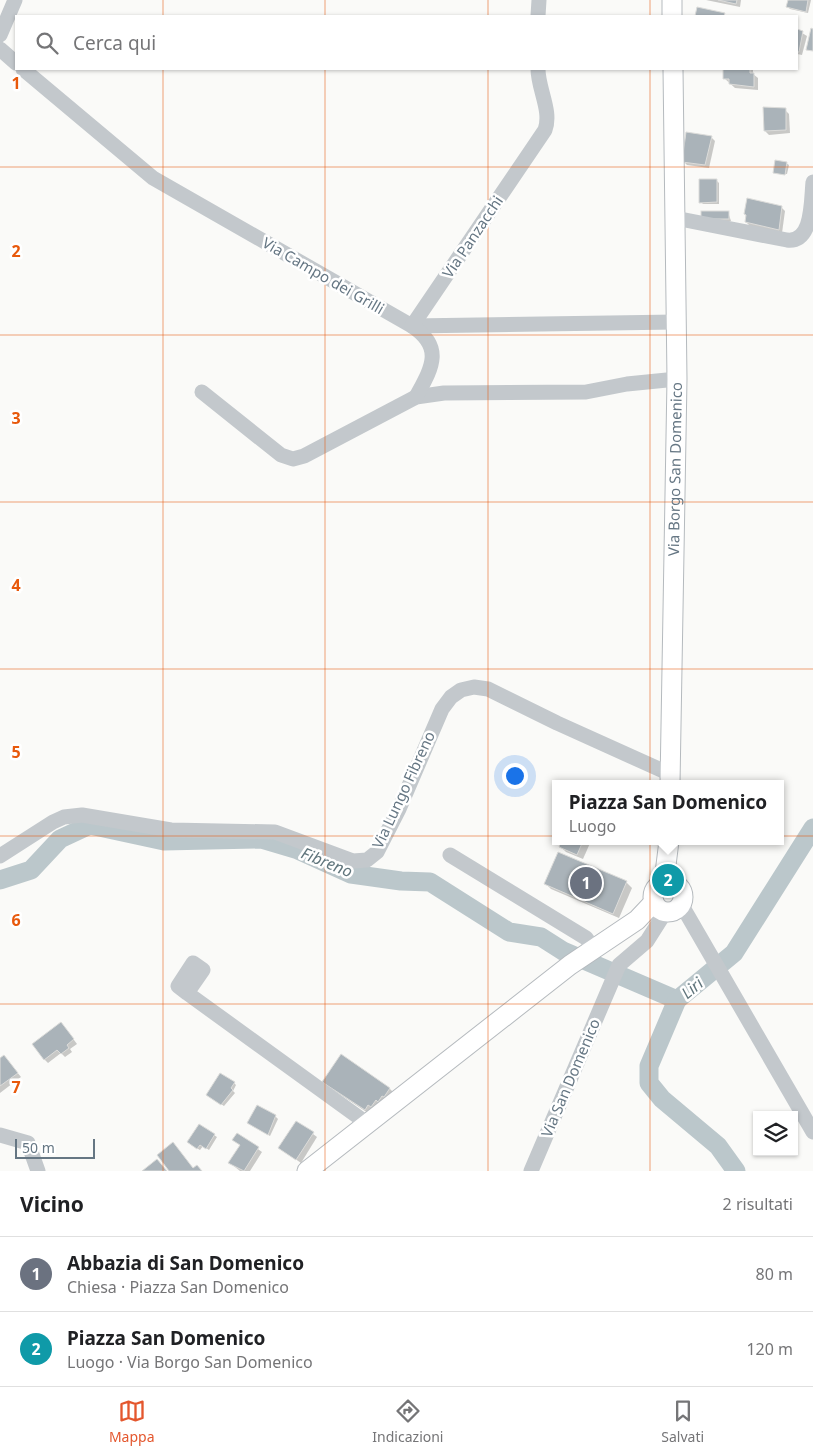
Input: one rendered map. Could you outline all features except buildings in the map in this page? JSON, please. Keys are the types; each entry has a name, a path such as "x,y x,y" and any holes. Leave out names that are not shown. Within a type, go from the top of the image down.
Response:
{"main road":[{"path":"672,0 672,15"},
{"name":"Via Borgo San Domenico","path":"670,779 676,379 673,70"},
{"path":"667,882 669,845"},
{"path":"667,882 656,889 667,906"},
{"path":"307,1171 570,966 637,920 683,896 680,887 667,882"}],"street":[{"path":"0,35 15,0"},
{"path":"538,0 538,15"},
{"path":"0,49 15,62"},
{"name":"Via Campo dei Grilli","path":"24,70 153,178 412,326"},
{"name":"Via Panzacchi","path":"412,326 544,130 547,115 539,86 538,70"},
{"path":"675,218 788,240 797,240 804,235 807,228 813,182"},
{"path":"412,326 676,322"},
{"path":"412,326 428,340 433,359 429,373 416,397"},
{"path":"202,392 281,455 292,459 304,456 416,397 444,393 586,392 627,384 676,379"},
{"name":"Via Lungo Fibreno","path":"0,856 53,822 70,816 82,815 166,829 251,830 280,833 353,861 367,860 377,852 396,816 442,709 454,695 470,688 488,689 500,694 670,779"},
{"path":"450,855 586,938 590,952"},
{"path":"667,906 706,944 813,1132"},
{"name":"Via San Domenico","path":"531,1171 619,965 647,941 667,906"},
{"path":"187,993 368,1124"},
{"path":"0,1135 28,1143 38,1171"}],"waterway":[{"name":"Fibreno","path":"0,880 31,870 60,839 90,825 164,841 261,839 298,850 351,874 401,881 430,882 509,932 541,937 563,951 677,1000"},
{"name":"Liri","path":"736,1171 718,1146 662,1099 649,1083 649,1066 677,1000 734,953 813,828"}],"place":[{"name":"Piazza San Domenico","path":"668,880"},
{"name":"Abbazia di San Domenico","path":"586,883"}]}
